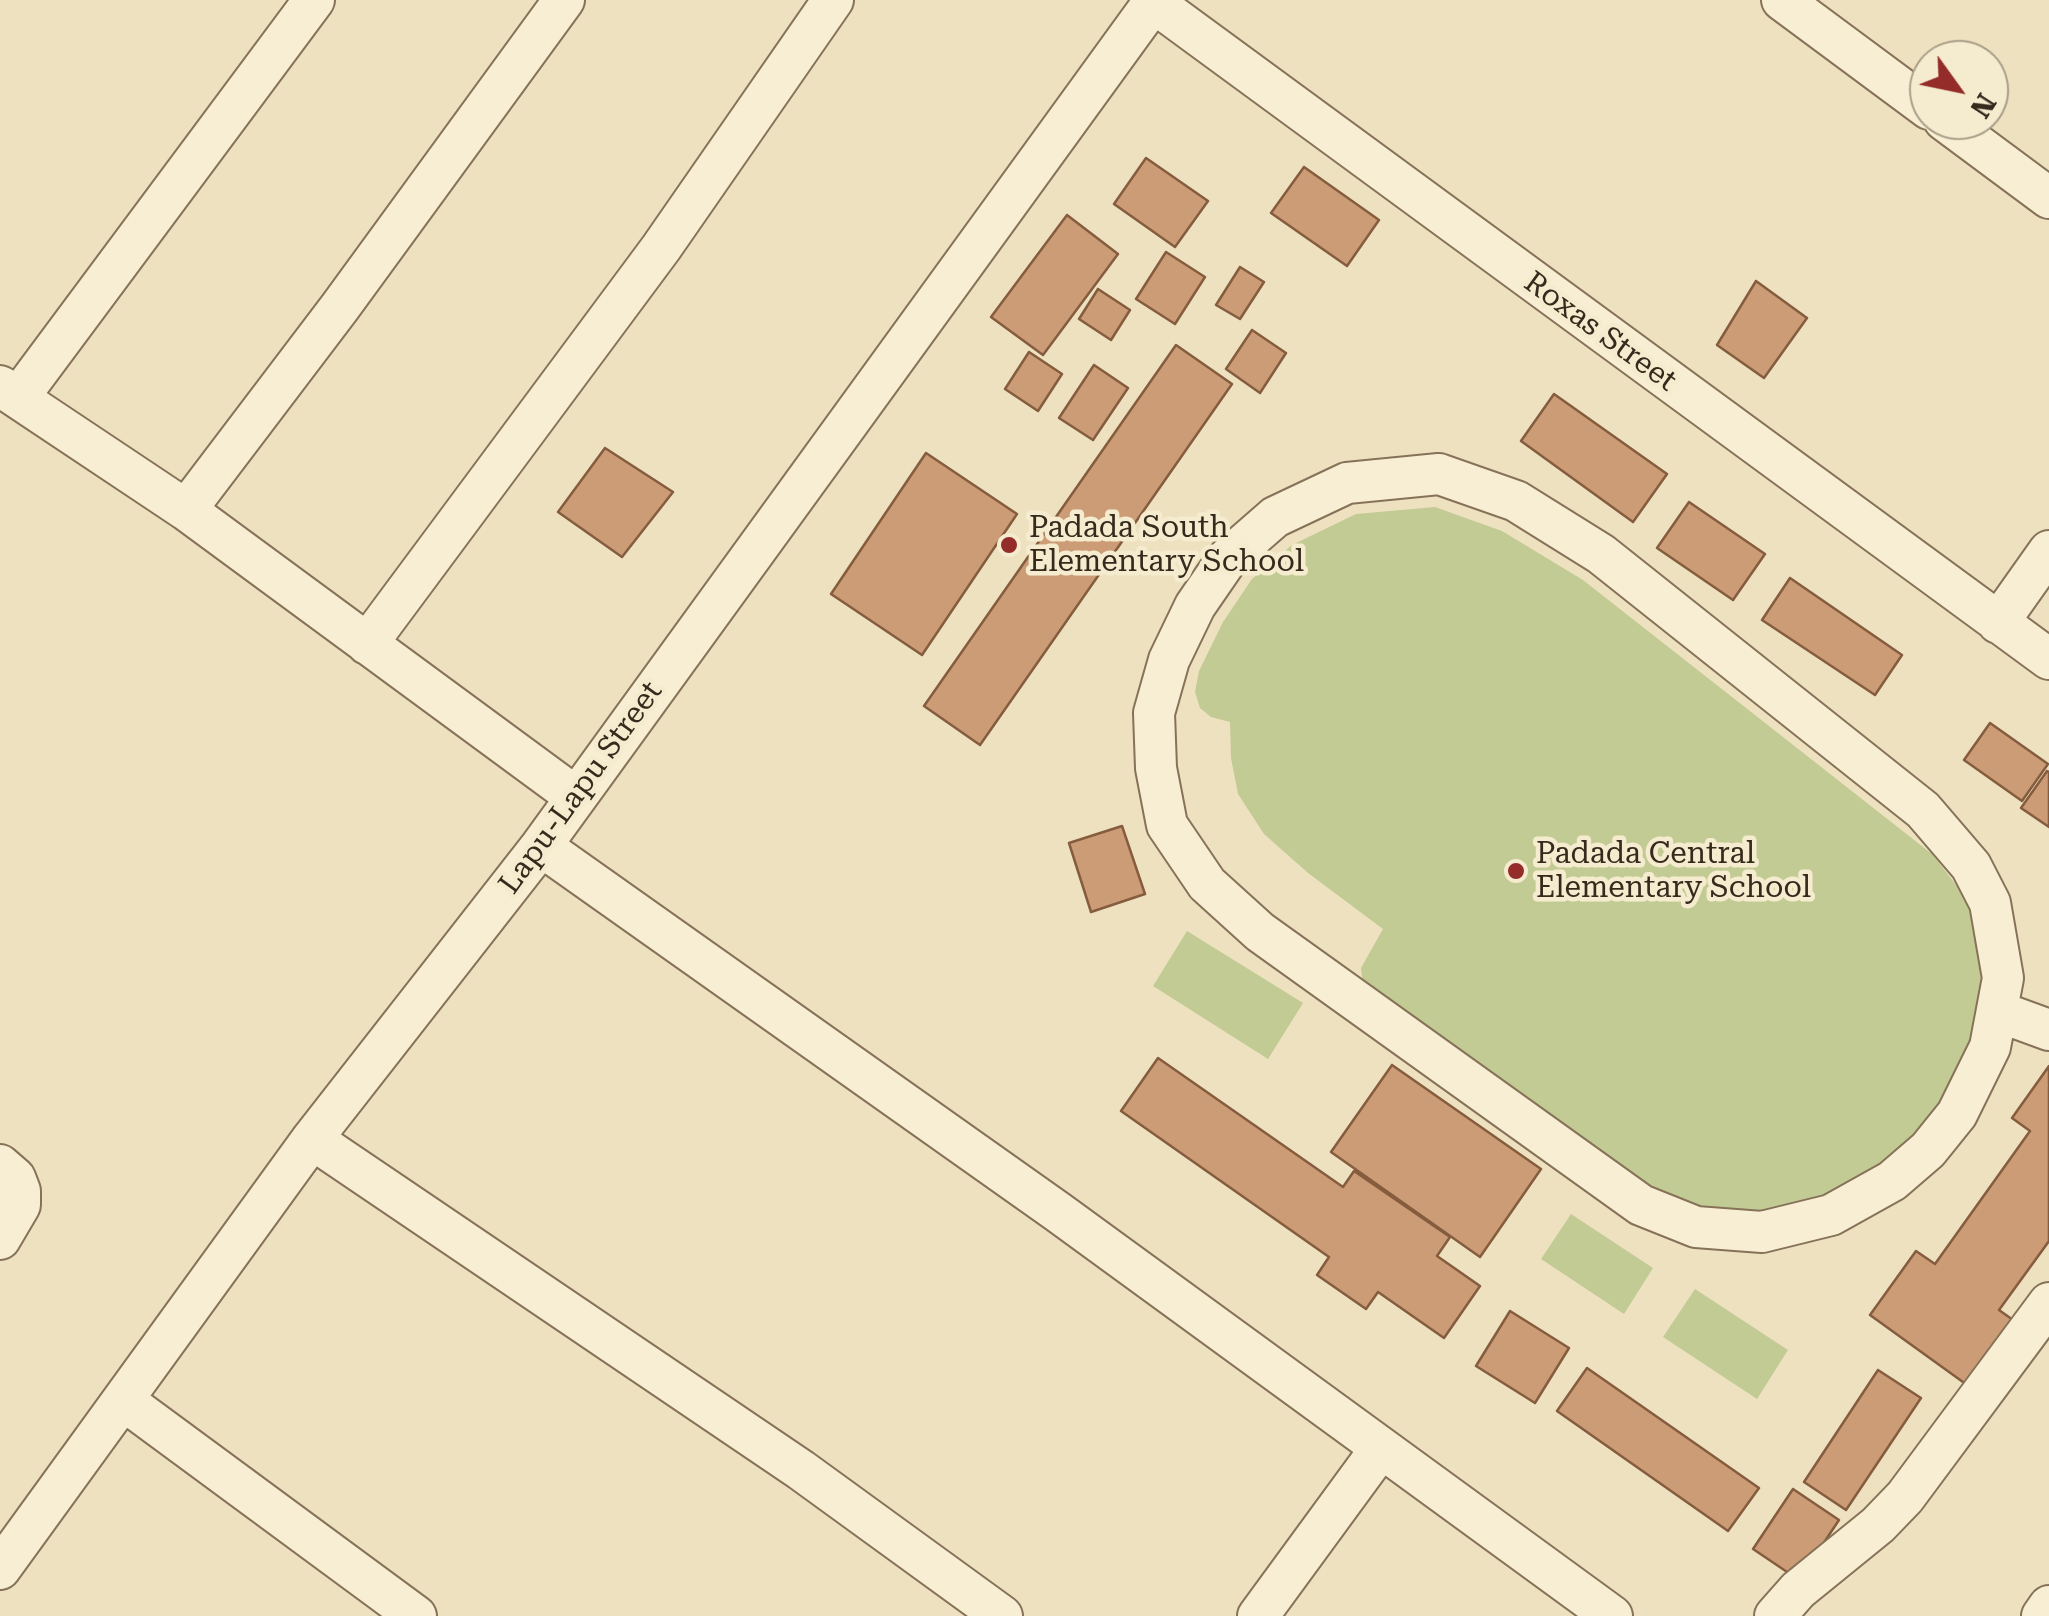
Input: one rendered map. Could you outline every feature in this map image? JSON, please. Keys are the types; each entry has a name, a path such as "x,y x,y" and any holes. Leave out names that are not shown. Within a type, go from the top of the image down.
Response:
{"street":[{"path":"314,0 9,392 186,510 576,797"},
{"path":"186,510 564,0"},
{"path":"367,644 661,248 833,0"},
{"path":"1782,0 1909,94"},
{"name":"Roxas Street","path":"1154,1 2049,660"},
{"name":"Lapu-Lapu Street","path":"0,1570 312,1139 541,846 1154,1"},
{"path":"1971,140 2049,198"},
{"path":"1439,474 1516,501 1602,554 1924,810 1971,866 1990,902 2003,978 1997,1011 1990,1047 1957,1114 1928,1150 1892,1180 1831,1214 1762,1232 1696,1227 1641,1205 1292,955 1207,884 1167,824 1156,768 1154,714 1169,660 1195,606 1228,558 1274,518 1348,482 1439,474"},
{"path":"1998,622 2049,550"},
{"path":"541,846 1042,1200 1612,1616"},
{"path":"1997,1011 2049,1030"},
{"path":"312,1139 801,1470 1002,1616"},
{"path":"0,1166 15,1178 20,1191 20,1205 0,1239"},
{"path":"1775,1616 1798,1590 1878,1525 1905,1497 2049,1303"},
{"path":"123,1400 416,1616"},
{"path":"1258,1616 1382,1448"},
{"path":"2042,1616 2049,1606"}],"green space":[{"path":"1435,507 1502,531 1583,580 1932,854 1975,909 1987,978 1974,1042 1944,1106 1883,1168 1825,1200 1761,1216 1700,1211 1647,1190 1363,986 1361,968 1383,929 1308,873 1264,834 1238,794 1230,722 1211,717 1200,708 1195,692 1199,671 1223,622 1252,579 1292,545 1356,514"},
{"path":"1187,931 1303,1003 1268,1059 1153,986"},
{"path":"1571,1214 1653,1268 1624,1314 1541,1259"},
{"path":"1695,1289 1788,1350 1757,1399 1663,1337"}],"building":[{"path":"1146,158 1208,201 1175,247 1114,204"},
{"path":"1304,167 1379,220 1347,266 1271,213"},
{"path":"1067,215 1118,254 1043,355 991,317"},
{"path":"1166,252 1205,277 1175,324 1136,299"},
{"path":"1240,267 1264,282 1240,319 1216,305"},
{"path":"1756,281 1807,318 1764,378 1717,345"},
{"path":"1098,289 1130,310 1111,340 1079,319"},
{"path":"1252,330 1286,353 1260,393 1226,369"},
{"path":"1176,345 1232,384 980,745 924,706"},
{"path":"1029,352 1062,374 1038,411 1005,389"},
{"path":"1094,365 1128,388 1093,440 1059,418"},
{"path":"1554,394 1667,474 1633,522 1521,441"},
{"path":"605,448 673,492 622,557 558,512"},
{"path":"926,453 1017,514 922,655 831,594"},
{"path":"1689,502 1765,554 1733,600 1657,548"},
{"path":"1790,578 1902,655 1875,695 1762,620"},
{"path":"1990,723 2048,764 2022,801 1964,760"},
{"path":"2049,772 2049,827 2021,808"},
{"path":"1122,826 1145,894 1091,912 1069,843"},
{"path":"1158,1058 1343,1187 1354,1171 1450,1237 1437,1256 1480,1286 1444,1338 1378,1292 1366,1309 1317,1275 1329,1257 1121,1111"},
{"path":"1392,1065 1541,1169 1480,1257 1331,1152"},
{"path":"2049,1066 2049,1241 1999,1310 2020,1325 1974,1390 1870,1315 1916,1251 1935,1264 2030,1131 2012,1118"},
{"path":"1510,1311 1569,1348 1535,1403 1476,1366"},
{"path":"1587,1368 1759,1488 1728,1531 1557,1411"},
{"path":"1878,1370 1921,1398 1846,1510 1804,1482"},
{"path":"1793,1489 1839,1520 1799,1580 1753,1549"}],"place":[{"name":"Padada South Elementary School","path":"1009,545"},
{"name":"Padada Central Elementary School","path":"1516,871"}]}
